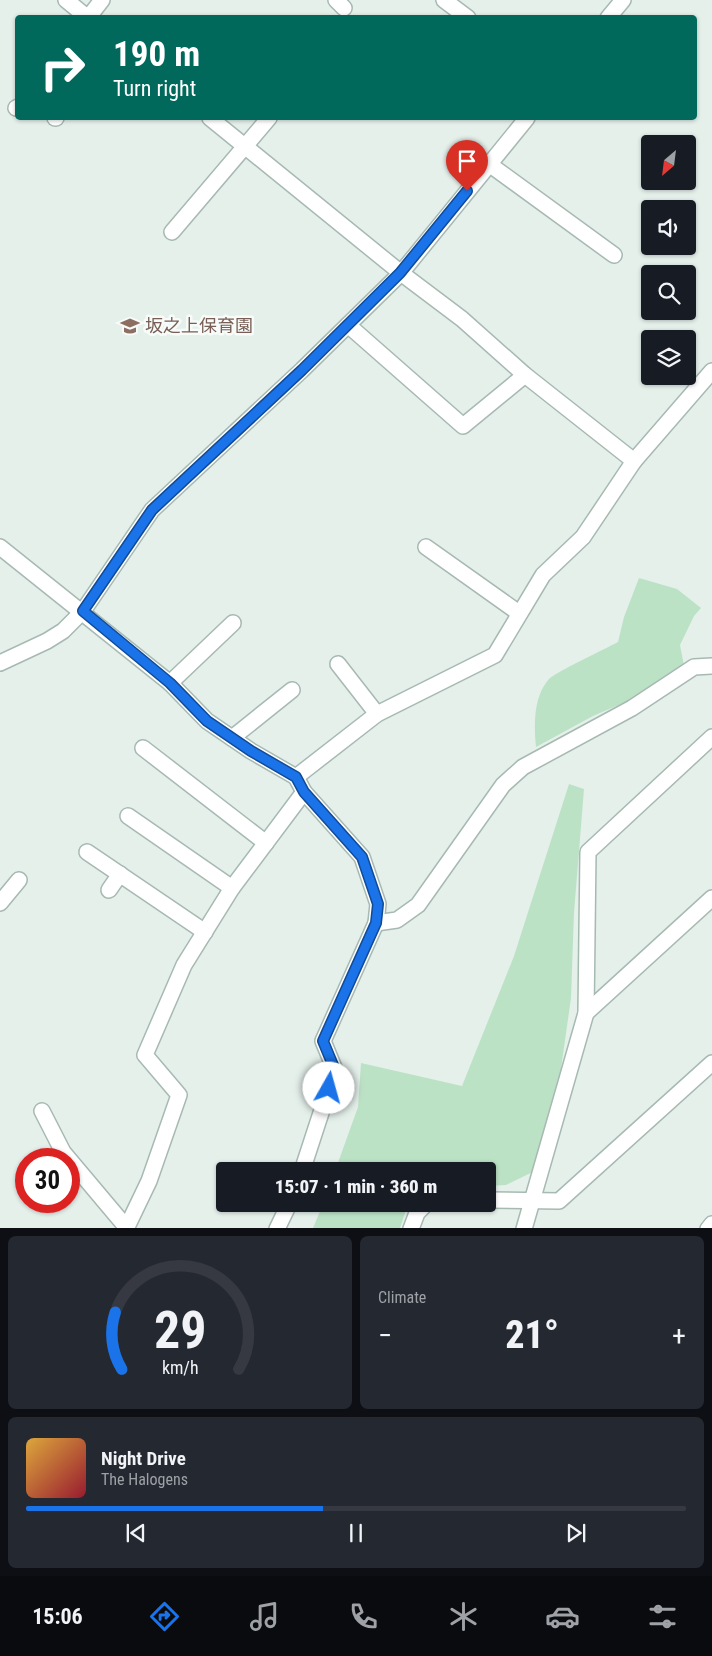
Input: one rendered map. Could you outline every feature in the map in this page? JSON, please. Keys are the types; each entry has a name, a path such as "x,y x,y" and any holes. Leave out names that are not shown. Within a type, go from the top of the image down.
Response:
{"street":[{"path":"66,0 84,15"},
{"path":"90,15 102,0"},
{"path":"444,0 464,15"},
{"path":"610,15 622,0"},
{"path":"212,120 400,273 462,319 525,375 634,461"},
{"path":"172,232 267,120"},
{"path":"0,663 63,631 83,611 152,510 348,325 400,273 525,120"},
{"path":"489,164 614,255"},
{"path":"348,325 463,426 525,375"},
{"path":"296,777 377,714 495,655 543,575 583,537 634,461 712,371"},
{"path":"0,547 83,611 170,683 207,721 296,777 304,792 362,857 378,904 376,923 323,1041 335,1070 305,1162"},
{"path":"426,547 520,614"},
{"path":"170,683 233,622"},
{"path":"338,664 377,714"},
{"path":"376,923 397,920 418,905 503,785 523,766 632,708 694,667 712,666"},
{"path":"232,738 292,690"},
{"path":"524,1228 586,1013 588,852 712,737"},
{"path":"143,748 266,843"},
{"path":"42,1111 63,1152 127,1228 149,1181 179,1095 145,1055 184,965 232,888 304,792"},
{"path":"128,816 232,888"},
{"path":"87,852 205,932"},
{"path":"110,890 120,874"},
{"path":"0,903 19,880"},
{"path":"586,1013 712,898"},
{"path":"496,1200 559,1201 712,1063"},
{"path":"277,1228 285,1212"},
{"path":"411,1228 419,1212"},
{"path":"708,1228 712,1224"}],"green space":[{"path":"639,578 677,589 701,608 694,616 680,645 686,676 593,716 536,747 537,703 544,686 553,676 618,642 624,617"},
{"path":"569,784 584,789 574,913 571,998 556,1104 539,1169 506,1185 496,1186 496,1162 338,1162 358,1107 361,1063 462,1086 514,956"},
{"path":"320,1212 405,1212 400,1228 313,1228"}],"place":[{"name":"坂之上保育園","path":"130,326"}],"route":[{"path":"329,1088 335,1070 323,1041 376,923 378,904 362,857 304,792 296,777 251,751 207,721 170,683 83,611 100,589 152,510 302,370 400,273 467,191"}]}
